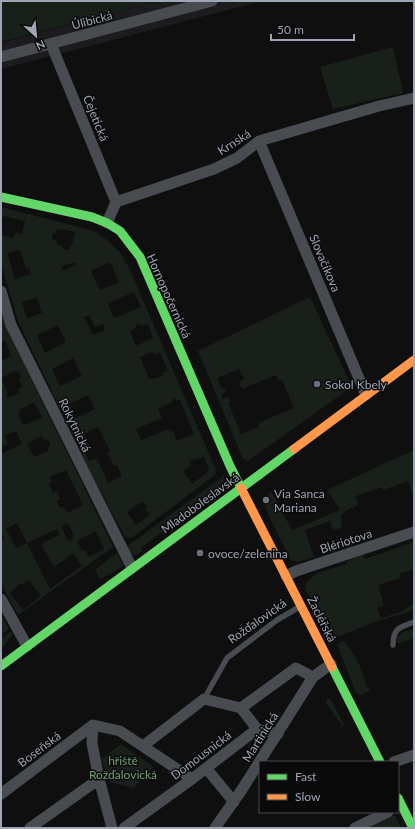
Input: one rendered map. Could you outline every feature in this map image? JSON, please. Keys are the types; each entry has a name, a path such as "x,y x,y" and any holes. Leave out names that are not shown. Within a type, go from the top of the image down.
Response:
{"street":[{"name":"Úlibická","path":"1,57 212,1"},
{"name":"Čejetická","path":"51,44 116,202"},
{"name":"Krnská","path":"116,202 214,169 237,158 259,141 379,106 414,98"},
{"name":"Slovačíkova","path":"259,141 366,395"},
{"name":"Hornopočernická","path":"1,197 92,217 107,223 120,231 128,240 140,257 230,466 241,488"},
{"path":"107,223 116,202"},
{"name":"Rokytnická","path":"1,291 11,325 132,568"},
{"name":"Mladoboleslavská","path":"1,666 414,360"},
{"name":"Žacléřská","path":"241,488 380,761"},
{"name":"Blériotova","path":"286,576 296,571 414,532"},
{"path":"1,599 27,646"},
{"name":"Martinická","path":"261,761 313,677 331,664"},
{"path":"241,708 296,668 313,677"},
{"path":"204,699 241,708 257,729 278,734"},
{"name":"Rožďalovická","path":"144,746 204,699"},
{"path":"112,828 99,778 92,743 93,725 120,731 192,779"},
{"name":"Boseňská","path":"1,794 93,725"},
{"name":"Domousnická","path":"124,828 192,779 257,729"},
{"path":"397,761 414,755"},
{"name":"Martinická","path":"215,828 259,763"},
{"path":"206,768 234,802"},
{"path":"30,828 99,778"},
{"path":"399,804 413,828"},
{"path":"355,828 386,813"}],"lane":[{"name":"Rožďalovická","path":"204,699 228,658 277,620 301,606"},
{"path":"393,645 393,637 396,630 401,626 414,622"}],"shaded area":[{"path":"158,1 263,1 1,69 1,43"}],"green space":[{"path":"1,1 157,1 1,42"},
{"path":"393,47 403,93 333,109 320,67"},
{"path":"1,207 94,231 120,252 130,270 216,470 215,475 131,538 125,537 90,471 18,321 1,264 1,230 2,235 13,238 15,233 22,234 25,221 3,216 1,224","holes":["57,229 75,232 72,245 70,245 69,250 63,249 63,246 57,245 57,242 52,238 53,233 56,233","20,250 26,268 29,268 31,274 15,279 7,253","75,262 76,265 63,271 61,267","110,262 119,282 100,290 91,271","134,292 141,307 114,318 108,303","37,298 42,313 27,318 22,302","89,315 95,327 103,324 105,330 93,335 84,317","139,324 141,326 148,324 153,338 136,346 130,332 131,330 135,329 136,325","58,325 66,342 45,353 37,335","152,352 154,354 160,352 168,371 162,373 163,376 154,379 149,379 140,357","73,358 82,376 60,386 52,369","88,395 95,409 76,418 69,404","175,398 176,401 180,400 194,434 177,441 173,431 170,432 169,429 141,440 136,429 162,418 158,409 173,402 172,399","98,427 110,451 107,453 114,466 117,465 122,476 108,483 97,458 89,461 85,453 91,449 84,434","204,457 209,469 208,472 192,484 183,471 191,466 189,461","143,502 147,507 145,509 150,515 136,525 127,512"]},
{"path":"310,297 349,381 346,391 248,461 243,459 198,351","holes":["239,369 244,379 239,382 242,389 275,375 280,381 282,380 294,408 258,423 259,427 241,434 228,403 230,402 228,397 223,399 221,395 226,392 224,388 222,389 217,378"]},
{"path":"1,311 6,327 113,547 18,615 1,584 1,540 4,538 1,533 1,454 22,444 16,431 4,436 8,444 1,447 1,378 1,361 11,356 5,340 1,342","holes":["15,371 19,372 21,376 19,380 23,387 18,389 20,393 8,398 6,394 8,393 1,378","34,402 42,417 23,425 18,414 20,412 19,410","42,436 44,440 46,439 50,442 49,446 47,447 49,451 34,457 27,444","66,470 83,505 67,513 64,507 60,508 57,501 60,499 57,491 53,493 49,484 52,482 50,477","17,523 27,543 16,548 6,529","68,523 74,536 72,537 73,539 68,541 61,526","57,529 60,535 41,544 54,567 73,553 82,566 50,589 27,543","96,531 104,549 89,557 85,550 82,551 77,541","29,580 41,596 23,610 10,593 21,583 22,584"]},
{"path":"414,450 414,500 408,481 383,490 382,487 356,496 358,505 347,510 341,516 341,528 333,530 330,521 305,530 314,557 298,562 290,559 264,505 265,498 271,491 292,530 340,510 327,490"},
{"path":"224,473 223,485 220,492 204,504 202,502 141,548 142,551 136,556 130,555 126,547 221,478"},
{"path":"414,542 414,569 399,574 400,578 378,585 384,605 377,608 381,618 404,611 404,609 414,603 414,610 369,624 340,636 335,636 327,621 305,589 306,583 317,573 347,564 347,561 362,555 365,559"},
{"path":"117,553 123,565 122,567 100,579 95,570"},
{"path":"1,614 9,629 1,635"},
{"path":"414,629 414,638 398,644 397,637 403,632"},
{"path":"11,631 13,634 1,650 1,639"},
{"path":"344,641 361,668 367,687 368,686 370,690 364,694 359,695 356,693 337,644"},
{"path":"330,698 344,724 343,727 326,703 327,699"},
{"name":"hřiště Rožďalovická","path":"121,744 154,767 133,788 110,782 101,759"},
{"path":"395,815 401,828 369,828"}],"traffic: fast":[{"path":"1,197 92,217 107,223 120,231 140,257 230,466 241,488"},
{"path":"1,666 294,449"},
{"path":"332,667 379,761"},
{"path":"399,800 413,828"}],"traffic: slow":[{"path":"294,449 414,360"},
{"path":"241,488 332,667"}],"place":[{"name":"Sokol Kbely","path":"317,384"},
{"name":"Via Sanca Mariana","path":"266,500"},
{"name":"ovoce/zelenina","path":"200,553"}]}
